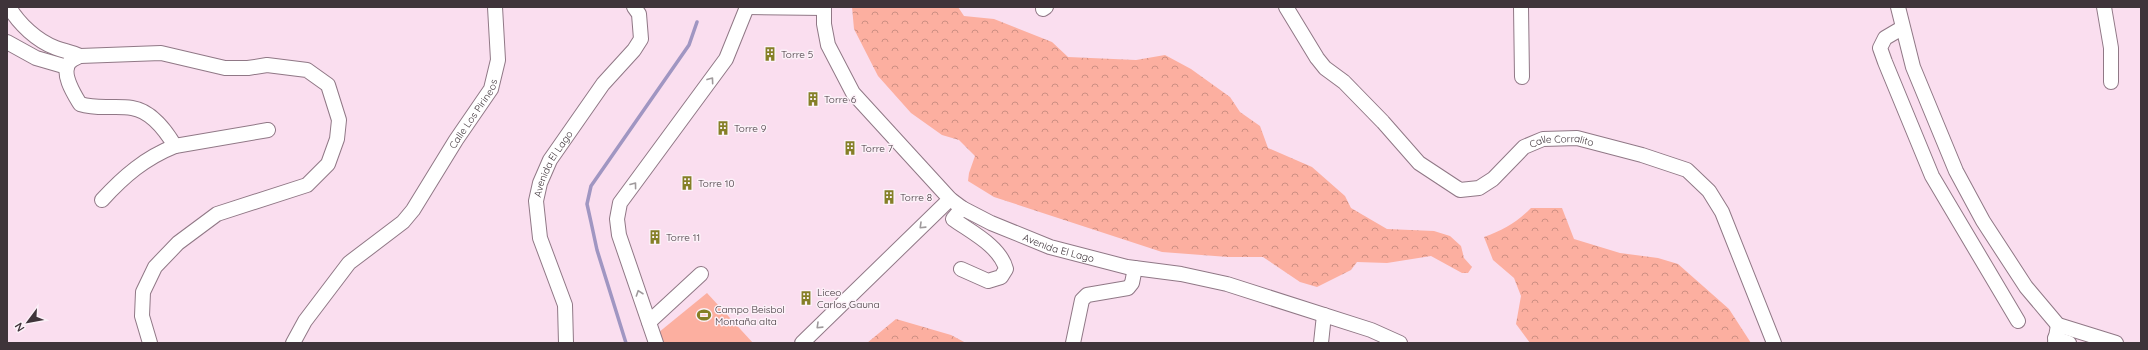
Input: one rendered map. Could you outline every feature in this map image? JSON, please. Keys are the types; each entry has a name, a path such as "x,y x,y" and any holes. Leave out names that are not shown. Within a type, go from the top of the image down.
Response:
{"street":[{"path":"9,7 21,25 33,34 55,48 80,56 162,53 225,68 248,68 266,65 307,70 328,85 339,120 337,139 328,164 307,185 217,214 178,243 154,267 143,292 142,316 150,343"},
{"name":"Calle Los Pirineos","path":"293,343 305,321 349,263 403,222 413,210 456,140 491,89 498,60 495,7"},
{"name":"Avenida El Lago","path":"566,343 564,305 540,238 536,201 540,183 550,160 603,84 634,50 641,39 639,14 634,7"},
{"path":"656,343 619,235 617,219 620,203 726,59 747,7 824,8"},
{"name":"Calle Corralito","path":"1286,7 1317,58 1325,68 1344,82 1383,122 1419,163 1460,190 1479,188 1492,179 1524,147 1543,139 1577,138 1642,155 1687,170 1709,191 1722,212 1774,343"},
{"path":"1521,7 1522,77"},
{"path":"1898,7 1902,28 1913,67 1956,171 1983,221 2056,335 2069,343"},
{"path":"2104,7 2111,48 2112,82"},
{"name":"Avenida El Lago","path":"824,8 824,24 828,45 853,93 950,199 962,208 991,223 1050,247 1135,268 1181,274 1227,284 1371,330 1400,343"},
{"path":"1902,28 1885,38 1880,48 1885,62 1932,176 2018,321"},
{"path":"7,42 36,58 67,67"},
{"path":"80,56 70,61 67,67 72,91 80,104 103,109 133,108 146,113 168,134 175,146"},
{"path":"102,200 124,176 152,157 175,146 268,130"},
{"path":"802,343 950,199"},
{"path":"961,269 988,281 1001,277 1006,269 1004,260 994,248 953,219 962,208"},
{"path":"1074,343 1082,300 1087,294 1128,288 1132,283 1135,268"},
{"path":"649,322 701,274"},
{"path":"1321,343 1324,315"},
{"path":"2056,335 2116,343"}],"green space":[{"path":"852,7 958,7 964,16 994,19 1052,42 1068,57 1136,60 1165,55 1191,69 1230,97 1240,112 1260,126 1268,148 1312,167 1345,196 1351,208 1387,229 1434,231 1450,236 1461,246 1464,258 1472,267 1468,273 1462,273 1431,256 1387,263 1357,262 1351,270 1317,287 1300,282 1263,257 1228,257 1162,252 994,197 968,181 975,156 959,140 942,135 911,113 878,76 854,29"},
{"path":"1531,208 1562,208 1574,239 1620,253 1658,258 1678,264 1729,309 1751,343 1530,343 1516,324 1521,296 1514,278 1493,260 1484,237 1509,226"},
{"name":"Campo Beisbol Montaña alta","path":"707,293 753,343 654,343 653,337"},
{"path":"896,319 951,335 966,343 867,343"}],"waterway":[{"path":"626,343 597,250 587,204 591,186 689,45 697,22"}],"place":[{"name":"Torre 5","path":"770,54"},
{"name":"Torre 6","path":"813,99"},
{"name":"Torre 9","path":"723,128"},
{"name":"Torre 7","path":"850,148"},
{"name":"Torre 10","path":"687,183"},
{"name":"Torre 8","path":"889,197"},
{"name":"Torre 11","path":"655,237"},
{"name":"Liceo Carlos Gauna","path":"806,298"},
{"name":"Campo Beisbol Montaña alta","path":"704,315"}]}
